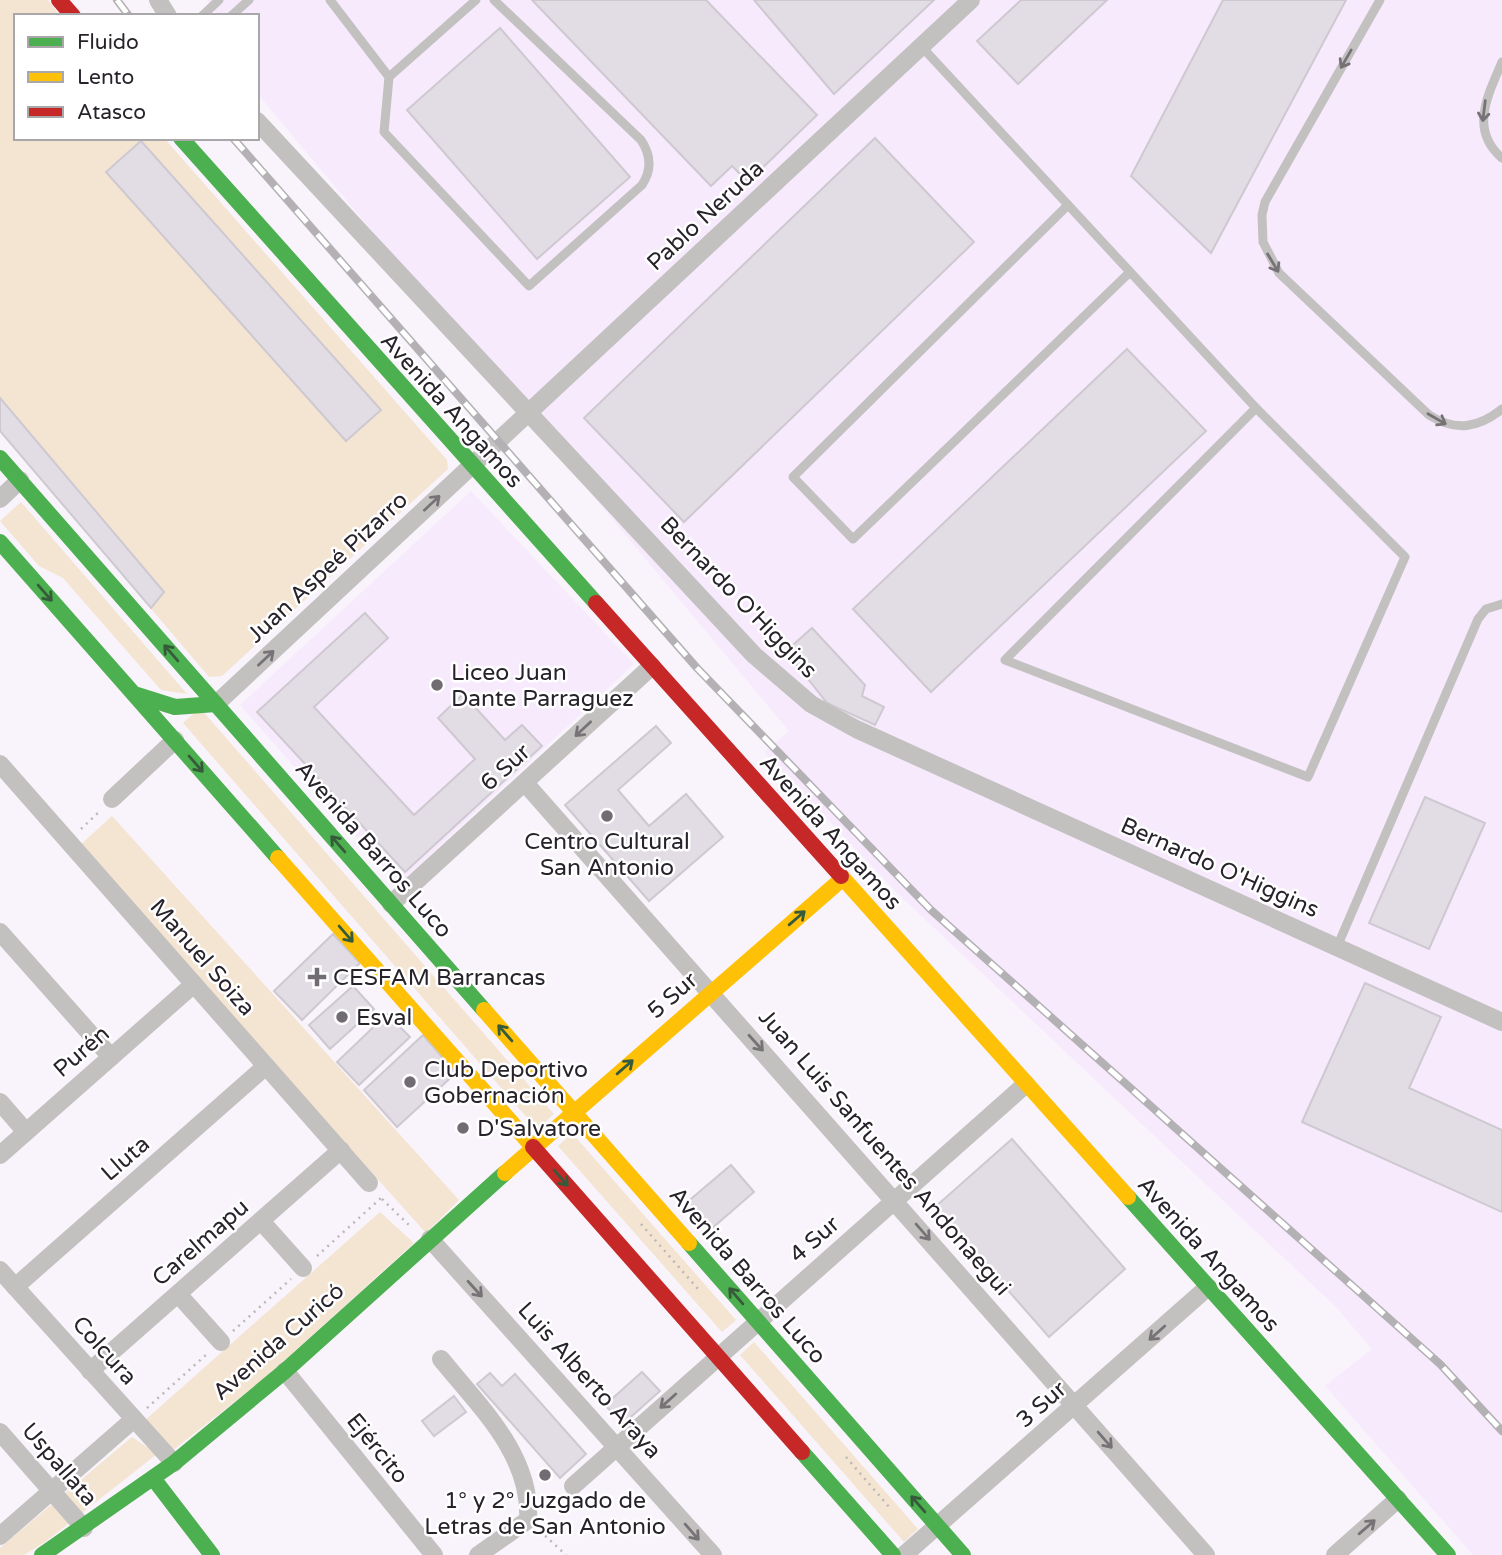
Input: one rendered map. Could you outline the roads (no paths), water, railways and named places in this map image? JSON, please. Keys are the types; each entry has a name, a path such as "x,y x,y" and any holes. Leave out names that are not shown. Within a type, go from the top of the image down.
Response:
{"main road":[{"path":"59,0 71,14"},
{"name":"Avenida Angamos","path":"183,140 471,466 1448,1555"},
{"name":"Avenida Barros Luco","path":"0,457 963,1555"},
{"path":"0,542 893,1555"},
{"path":"134,694 170,707 194,709 216,704"},
{"name":"5 Sur","path":"534,1147 842,878"},
{"name":"Avenida Curicó","path":"42,1555 174,1463 285,1371 534,1147"},
{"path":"153,1478 212,1555"}],"street":[{"name":"Pablo Neruda","path":"471,466 971,0"},
{"name":"Bernardo O'Higgins","path":"259,123 772,673 811,704 856,729 1502,1021"},
{"name":"Juan Aspeé Pizarro","path":"216,704 471,466"},
{"path":"0,499 20,480"},
{"name":"6 Sur","path":"391,904 652,666"},
{"path":"112,799 175,740"},
{"name":"Manuel Soiza","path":"0,764 369,1183"},
{"name":"Juan Luis Sanfuentes Andonaegui","path":"525,783 1206,1555"},
{"path":"0,932 111,1057"},
{"name":"Purén","path":"0,1155 194,984"},
{"name":"Lluta","path":"15,1287 266,1066"},
{"name":"4 Sur","path":"573,1486 1026,1084"},
{"path":"0,1102 26,1132"},
{"name":"Carelmapu","path":"90,1371 341,1150"},
{"path":"261,1221 303,1268"},
{"name":"Luis Alberto Araya","path":"429,1239 713,1555"},
{"name":"Colcura","path":"0,1270 174,1463"},
{"name":"3 Sur","path":"904,1555 1208,1287"},
{"path":"177,1294 221,1342"},
{"path":"441,1359 513,1450 530,1498 528,1520 478,1555"},
{"name":"Ejército","path":"285,1371 434,1555"},
{"path":"0,1536 134,1419"},
{"name":"Uspallata","path":"0,1432 84,1528"},
{"path":"1335,1555 1398,1499"}],"lane":[{"path":"204,14 219,0"},
{"path":"233,14 249,0"},
{"path":"330,0 389,77 384,132 529,286 642,185 649,172 649,156 641,141 494,0"},
{"path":"389,77 476,0"},
{"path":"1380,0 1265,202 1262,215 1264,242 1279,273 1429,415 1447,425 1467,427 1487,420 1502,409"},
{"path":"921,47 1256,408 1405,557 1308,777 1005,660 1256,408"},
{"path":"1502,62 1482,114 1488,141 1502,158"},
{"path":"1068,205 793,477 853,539 1130,272"},
{"path":"1337,947 1478,619 1486,609 1502,604"}],"railway":[{"path":"117,0 128,14"},
{"path":"235,140 697,668 931,910 1440,1364 1502,1431"}],"place":[{"name":"Liceo Juan Dante Parraguez","path":"437,685"},
{"name":"Centro Cultural San Antonio","path":"607,816"},
{"name":"CESFAM Barrancas","path":"317,977"},
{"name":"Esval","path":"342,1017"},
{"name":"Club Deportivo Gobernación","path":"410,1082"},
{"name":"D'Salvatore","path":"463,1128"},
{"name":"1° y 2° Juzgado de Letras de San Antonio","path":"545,1475"}]}
